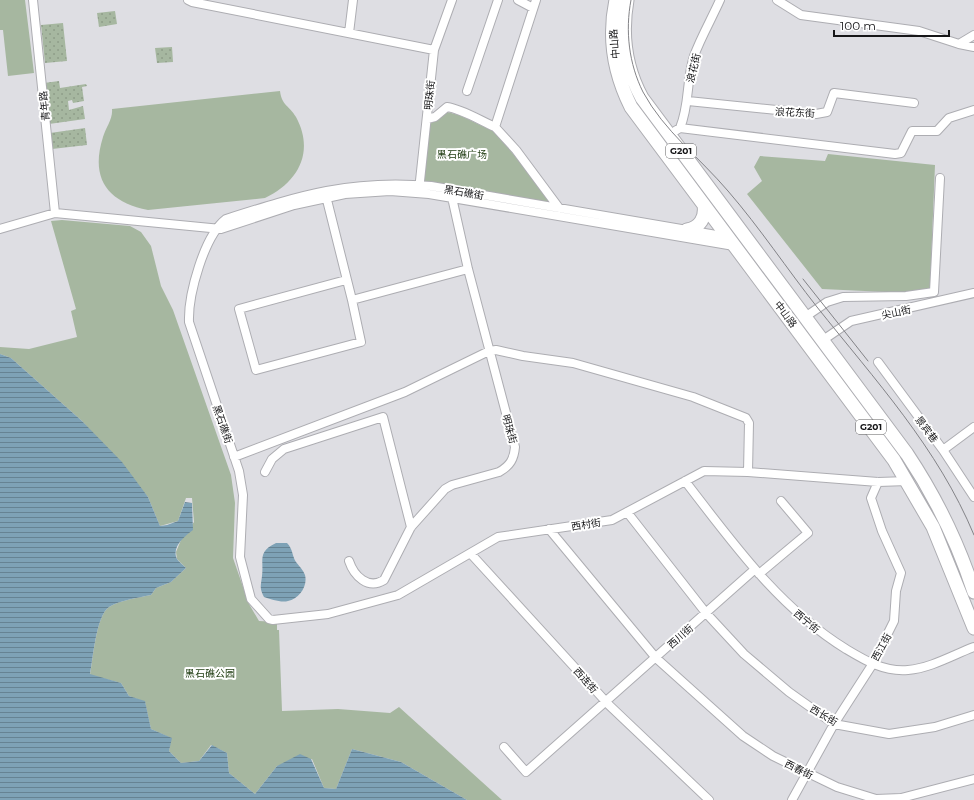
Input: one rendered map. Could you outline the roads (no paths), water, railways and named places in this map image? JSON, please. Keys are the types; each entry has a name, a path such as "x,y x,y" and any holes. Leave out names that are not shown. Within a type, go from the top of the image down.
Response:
{"highway":[{"name":"中山路","path":"616,0 613,12 612,43 624,92 631,107 726,237 894,460 908,481 933,527 974,628"},
{"name":"中山路","path":"627,0 624,42 631,73 642,98 674,131 722,206 907,454 923,478 952,536 974,592"},
{"path":"687,230 693,229 700,223 704,214 704,205"},
{"path":"726,237 745,248 766,276 781,284"}],"street":[{"name":"青年路","path":"33,0 55,213"},
{"path":"188,0 434,50"},
{"path":"348,33 354,0"},
{"name":"明珠街","path":"419,189 434,50 452,0"},
{"path":"467,91 498,0"},
{"path":"495,127 535,4 518,0"},
{"name":"浪花街","path":"674,131 688,101 688,83 694,56 720,0"},
{"path":"777,0 801,15 919,31 959,44 974,46"},
{"path":"959,44 974,35"},
{"name":"浪花东街","path":"688,101 816,114 827,112 834,94 914,103"},
{"path":"426,119 435,117 447,106 458,108 467,115 495,127 516,150 559,208"},
{"path":"674,131 895,154 901,153 912,131 936,132 949,118 974,110"},
{"path":"805,317 826,302 843,297 906,296 934,292 940,178"},
{"name":"黑石礁街","path":"269,620 251,598 240,557 243,488 189,322 188,312 193,287 205,253 217,229 226,219 285,200 326,194 374,184 559,208 726,237"},
{"path":"326,194 361,342 256,370 239,309 346,280"},
{"name":"明珠街","path":"349,561 352,570 364,581 379,583 384,580 411,527 445,489 452,485 506,469 514,456 515,447 468,269 452,194"},
{"name":"黑石礁街","path":"452,194 700,240 726,237"},
{"path":"722,206 726,237"},
{"path":"0,229 55,213 96,215 217,229"},
{"name":"黑石礁街","path":"700,240 726,237"},
{"path":"352,300 468,269"},
{"name":"尖山街","path":"823,340 851,321 974,293"},
{"path":"234,457 405,392 489,351 496,350 523,356 573,363 693,397 746,418 749,423 748,472"},
{"name":"景宾巷","path":"878,362 943,450 974,497"},
{"path":"265,472 272,459 284,449 383,417 411,527"},
{"path":"943,450 974,427"},
{"name":"西村街","path":"269,620 328,614 398,595 498,537 612,520 685,481 709,470 878,482 908,481"},
{"name":"西宁街","path":"685,481 756,572 790,607 827,637 872,665 892,669 908,670 926,666 974,647"},
{"name":"西江街","path":"792,800 834,724 872,665 894,621 896,591 901,573 882,531 871,498 878,482"},
{"name":"西川街","path":"504,748 526,772 706,613 756,572 808,533 781,501"},
{"name":"西长街","path":"627,512 706,613 744,654 789,692 834,724 889,734 935,727 974,715"},
{"name":"西春街","path":"550,529 656,658 743,736 773,756 837,787 876,799 901,798 974,779"},
{"name":"西连街","path":"471,554 606,702 709,800"}],"water":[{"path":"0,354 11,358 82,421 122,462 148,497 160,526 178,521 185,502 192,503 193,530 180,542 176,550 177,559 186,568 171,582 156,588 151,595 129,600 109,607 101,619 98,628 90,674 121,683 129,696 145,701 151,729 172,738 169,751 181,763 199,761 212,745 227,753 229,773 255,794 277,766 300,754 311,759 324,788 336,789 352,749 401,762 467,800 0,800"},
{"path":"276,543 287,543 306,579 304,588 299,595 288,601 279,601 264,597 262,594 262,561 264,553 270,546"}],"tram line":[{"path":"631,0 628,24 631,59 643,92 661,119 672,132 740,205 817,307 904,416 942,473 959,503 974,535"},
{"path":"803,279 868,361"}],"park label":[{"name":"黑石礁广场","path":"462,154"},
{"name":"黑石礁公园","path":"210,673"}]}
